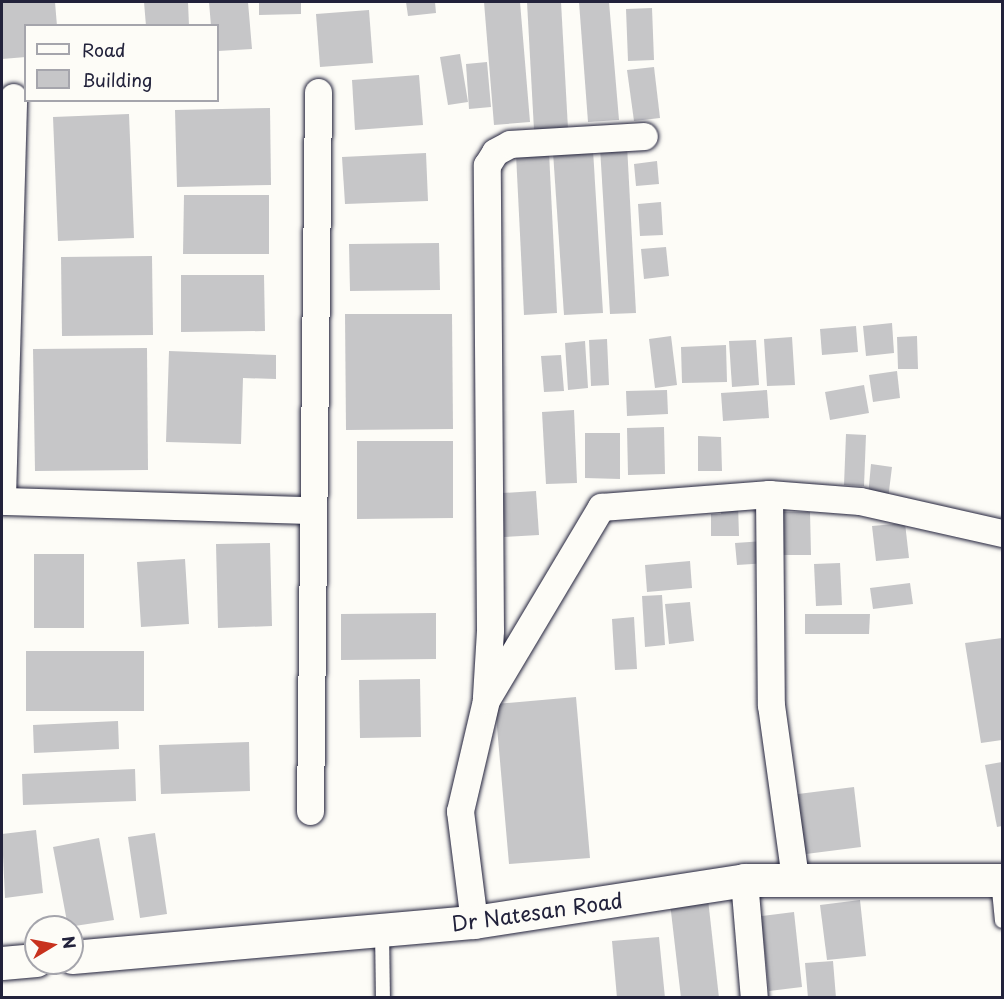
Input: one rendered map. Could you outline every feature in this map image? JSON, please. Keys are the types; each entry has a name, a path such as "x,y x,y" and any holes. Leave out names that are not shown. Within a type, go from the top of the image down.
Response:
{"main road":[{"name":"Dr Natesan Road","path":"84,956 474,922 744,880 1000,880"},
{"path":"2,963 24,961"}],"street":[{"path":"310,811 318,92"},
{"path":"13,97 2,499 314,510"},
{"path":"474,922 460,811 486,700 490,630 487,165 495,152 510,144 645,136"},
{"path":"486,700 601,507 769,494 860,501 1002,533"},
{"path":"769,494 771,705 795,879"},
{"path":"744,880 754,998"}],"lane":[{"path":"1000,880 1002,921"},
{"path":"382,930 383,998"}],"building":[{"path":"2,2 55,2 57,24 24,24 24,57 2,59"},
{"path":"144,2 188,2 189,24 146,24"},
{"path":"209,2 248,2 252,49 219,51 219,24 211,24"},
{"path":"259,2 301,2 301,14 259,15"},
{"path":"406,2 435,2 436,13 408,16"},
{"path":"484,2 520,2 530,122 494,125"},
{"path":"527,2 561,2 568,129 534,130"},
{"path":"579,2 609,2 619,120 588,122"},
{"path":"652,8 654,60 628,61 626,9"},
{"path":"369,10 373,63 320,67 316,14"},
{"path":"460,54 468,102 448,105 440,57"},
{"path":"487,62 491,107 469,109 466,64"},
{"path":"654,67 660,118 634,121 627,70"},
{"path":"419,75 423,125 355,130 352,80"},
{"path":"270,108 271,185 177,187 175,110"},
{"path":"129,114 134,238 58,241 53,117"},
{"path":"627,145 636,313 610,314 600,147"},
{"path":"593,150 603,313 564,315 553,152"},
{"path":"549,152 557,313 524,315 516,154"},
{"path":"426,153 428,201 345,204 342,157"},
{"path":"657,161 659,184 636,186 634,164"},
{"path":"184,195 269,195 269,254 183,254"},
{"path":"661,202 663,235 640,236 638,204"},
{"path":"439,243 440,290 350,291 349,244"},
{"path":"666,247 669,276 644,279 641,249"},
{"path":"152,256 153,335 62,336 61,257"},
{"path":"181,275 264,275 265,331 181,332"},
{"path":"345,314 452,314 453,429 346,430"},
{"path":"892,323 894,353 866,356 863,326"},
{"path":"856,326 858,352 822,355 820,329"},
{"path":"671,336 677,385 655,388 649,339"},
{"path":"917,336 918,369 898,369 897,337"},
{"path":"792,337 795,385 767,386 764,339"},
{"path":"607,339 609,385 591,386 589,340"},
{"path":"756,340 759,385 732,387 729,341"},
{"path":"585,341 588,388 568,390 565,343"},
{"path":"726,345 727,382 682,383 681,347"},
{"path":"147,348 148,470 35,471 33,349"},
{"path":"169,351 276,355 276,379 243,378 241,444 166,442"},
{"path":"561,355 564,391 544,392 541,356"},
{"path":"897,371 900,398 873,402 869,375"},
{"path":"864,385 869,413 830,420 825,392"},
{"path":"667,390 668,414 627,416 626,391"},
{"path":"767,390 769,418 723,421 721,393"},
{"path":"574,410 577,483 546,484 542,412"},
{"path":"664,427 665,474 628,475 627,428"},
{"path":"585,433 620,433 620,479 585,478"},
{"path":"846,434 866,435 864,486 844,485"},
{"path":"698,436 721,437 722,471 698,471"},
{"path":"357,441 453,441 453,518 357,519"},
{"path":"871,464 892,467 888,499 868,496"},
{"path":"536,491 539,535 504,537 502,493"},
{"path":"721,504 738,504 739,536 711,536 711,514 721,514"},
{"path":"778,512 810,512 811,555 779,555"},
{"path":"905,523 909,558 876,561 872,526"},
{"path":"764,541 766,563 737,565 735,543"},
{"path":"270,543 272,626 218,628 216,544"},
{"path":"34,554 84,554 84,628 34,628"},
{"path":"185,559 189,624 141,627 137,562"},
{"path":"690,561 692,588 647,592 645,565"},
{"path":"840,563 842,605 816,606 814,564"},
{"path":"910,583 913,604 873,609 870,588"},
{"path":"662,595 665,645 645,647 642,596"},
{"path":"690,602 694,641 669,644 665,604"},
{"path":"436,613 436,659 341,660 341,614"},
{"path":"805,614 870,614 869,634 805,634"},
{"path":"634,617 637,669 615,670 612,619"},
{"path":"1002,638 1002,740 981,743 965,643"},
{"path":"26,651 144,651 144,711 26,711"},
{"path":"420,679 421,737 360,738 359,680"},
{"path":"576,697 590,858 509,864 495,704"},
{"path":"118,721 119,749 34,753 33,725"},
{"path":"249,742 250,791 161,794 159,745"},
{"path":"1002,762 1002,826 997,827 985,765"},
{"path":"135,769 136,801 23,805 22,774"},
{"path":"854,787 861,847 798,855 790,795"},
{"path":"36,830 43,893 5,898 2,834"},
{"path":"155,833 167,914 140,918 128,837"},
{"path":"99,838 114,920 84,925 84,915 66,915 53,847"},
{"path":"708,899 719,998 681,998 670,903"},
{"path":"860,900 866,956 827,960 820,905"},
{"path":"794,912 802,987 769,991 761,916"},
{"path":"659,937 665,998 617,998 612,941"},
{"path":"833,961 836,998 808,998 805,963"}]}
